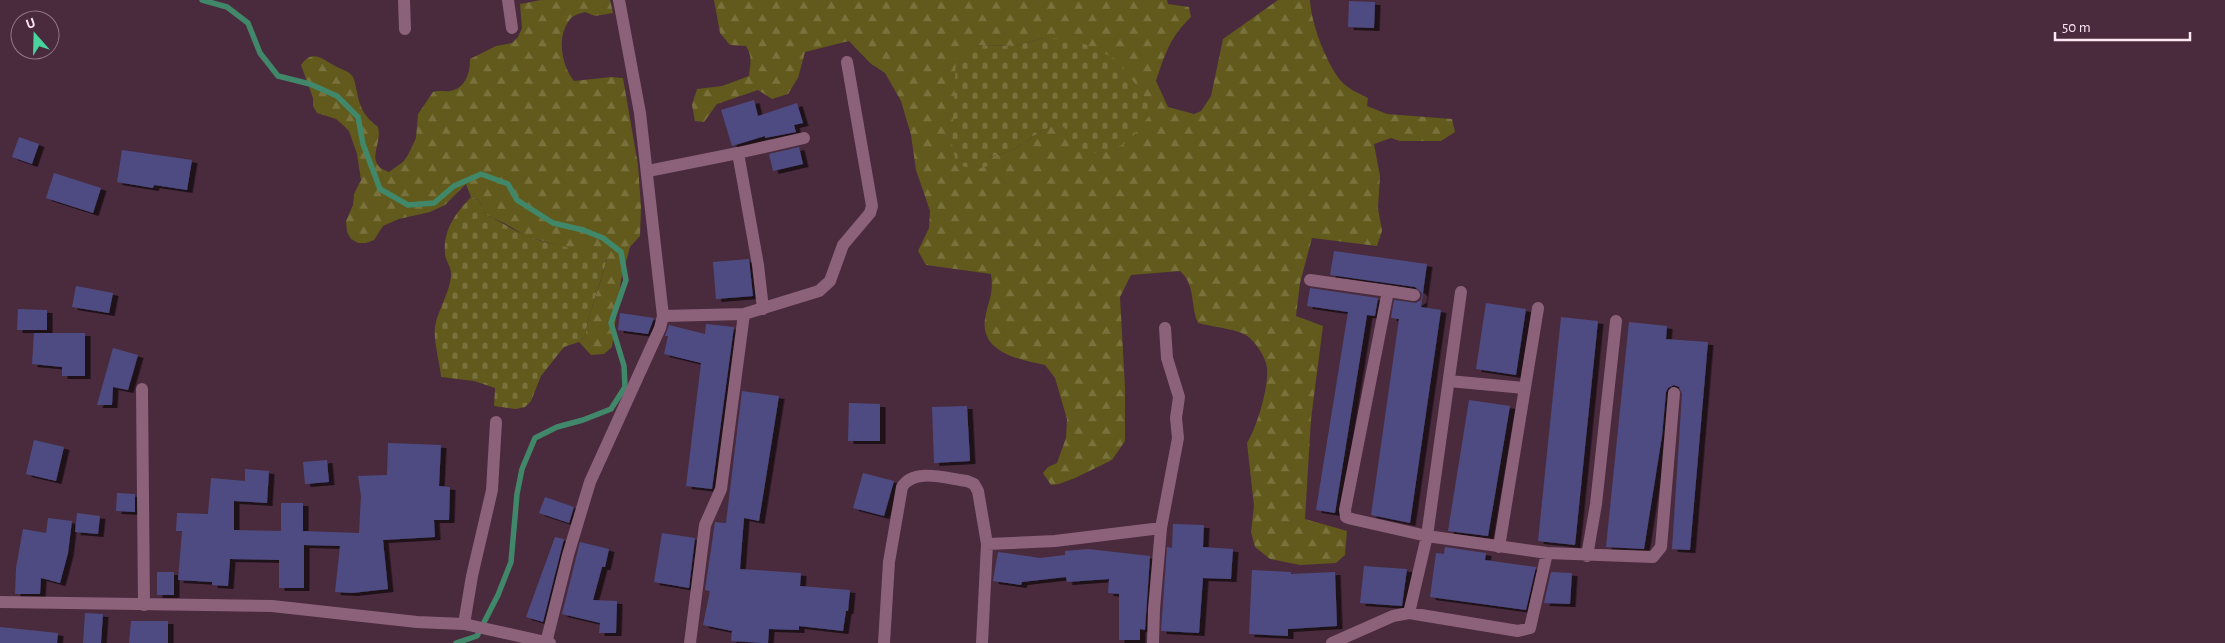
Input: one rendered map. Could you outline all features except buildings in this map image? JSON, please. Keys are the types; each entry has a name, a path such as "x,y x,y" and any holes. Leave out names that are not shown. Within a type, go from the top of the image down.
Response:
{"street":[{"path":"404,0 404,29"},
{"path":"508,0 512,28"},
{"path":"546,643 568,555 590,482 660,328 663,316 640,113 619,0"},
{"path":"663,316 744,314 811,294 824,288 830,281 843,245 871,210 847,62"},
{"path":"648,171 738,154 804,138"},
{"path":"738,154 758,265 763,309"},
{"path":"1310,280 1414,295"},
{"path":"1388,291 1345,510 1346,517 1427,536 1499,547 1587,556 1653,557 1661,547 1674,393"},
{"path":"1409,614 1427,536 1461,292"},
{"path":"1499,547 1538,308"},
{"path":"690,643 705,525 721,490 744,314"},
{"path":"1587,556 1596,504 1616,321"},
{"path":"1153,643 1154,609 1162,528 1178,438 1176,418 1180,397 1168,364 1165,328"},
{"path":"1449,380 1524,388"},
{"path":"142,389 144,604"},
{"path":"464,624 472,576 492,490 496,422"},
{"path":"884,643 889,562 902,486 913,477 921,475 972,483 978,491 987,544 982,643"},
{"path":"987,544 1055,541 1162,528"},
{"path":"1341,642 1393,616 1409,614 1518,631 1528,630 1547,553"},
{"path":"0,602 272,606 418,622 464,624 550,643"}],"green space":[{"path":"541,0 610,0 613,13 595,16 585,12 574,16 566,25 562,41 563,58 574,81 611,77 623,78 638,165 641,207 640,236 630,247 621,280 612,347 604,354 591,355 579,342 585,337 607,260 526,236 486,215 479,200 471,197 466,184 445,205 430,212 399,219 383,226 374,240 358,243 351,239 347,232 346,221 353,205 354,194 361,180 357,154 349,131 336,119 317,113 313,106 313,98 301,65 305,60 314,56 346,71 353,77 358,98 366,116 378,127 379,134 375,159 381,168 389,172 403,162 408,155 416,138 418,114 433,92 450,91 460,87 468,74 470,59 496,46 512,43 518,37 522,28 520,4"},
{"path":"714,0 1167,0 1168,4 1189,7 1191,17 1173,39 1165,54 1156,81 1168,107 1194,114 1201,111 1211,96 1223,39 1278,0 1310,0 1316,31 1330,64 1344,84 1353,91 1368,98 1367,106 1387,114 1452,119 1455,132 1441,141 1400,141 1391,138 1374,144 1380,176 1378,208 1382,231 1377,246 1312,238 1300,283 1296,316 1323,326 1311,419 1305,519 1347,531 1345,555 1336,563 1300,565 1270,559 1255,547 1251,532 1254,506 1247,443 1262,407 1267,376 1266,364 1262,354 1248,336 1233,330 1198,323 1191,289 1180,271 1131,275 1120,297 1125,387 1125,441 1112,460 1075,478 1051,485 1043,473 1048,467 1057,463 1066,438 1067,419 1055,378 1045,365 1004,353 989,340 985,331 985,319 991,292 991,274 926,265 918,251 929,228 930,211 916,170 911,135 901,101 885,73 870,63 849,41 805,52 798,78 788,94 772,99 758,90 717,104 704,122 695,121 692,105 697,89 722,86 749,76 750,57 746,46 730,45 720,33","holes":["1043,38 1069,142 1064,126 1049,127 1019,147 989,157 976,45 1015,46"]},
{"path":"1043,38 1074,39 1118,60 1154,110 1128,142 1104,153 1087,153 1069,142 1064,127 1056,127 1042,130 1019,147 989,157 989,165 985,167 964,167 956,163 952,144 956,59 976,45 1015,46"},
{"path":"471,197 479,200 486,215 525,235 553,244 602,253 607,259 589,317 585,337 579,342 564,347 541,376 531,401 525,407 516,409 494,406 495,388 474,381 441,377 435,327 451,276 451,270 445,254 446,237 455,216"}],"waterway":[{"path":"202,0 227,7 248,23 260,53 278,76 310,84 337,96 358,117 363,144 380,189 408,205 434,203 454,186 481,174 508,184 517,200 553,223 583,230 603,238 621,252 626,280 611,323 624,366 625,387 611,409 583,420 557,427 535,438 522,469 517,494 511,562 498,595 477,636 456,643"}]}
